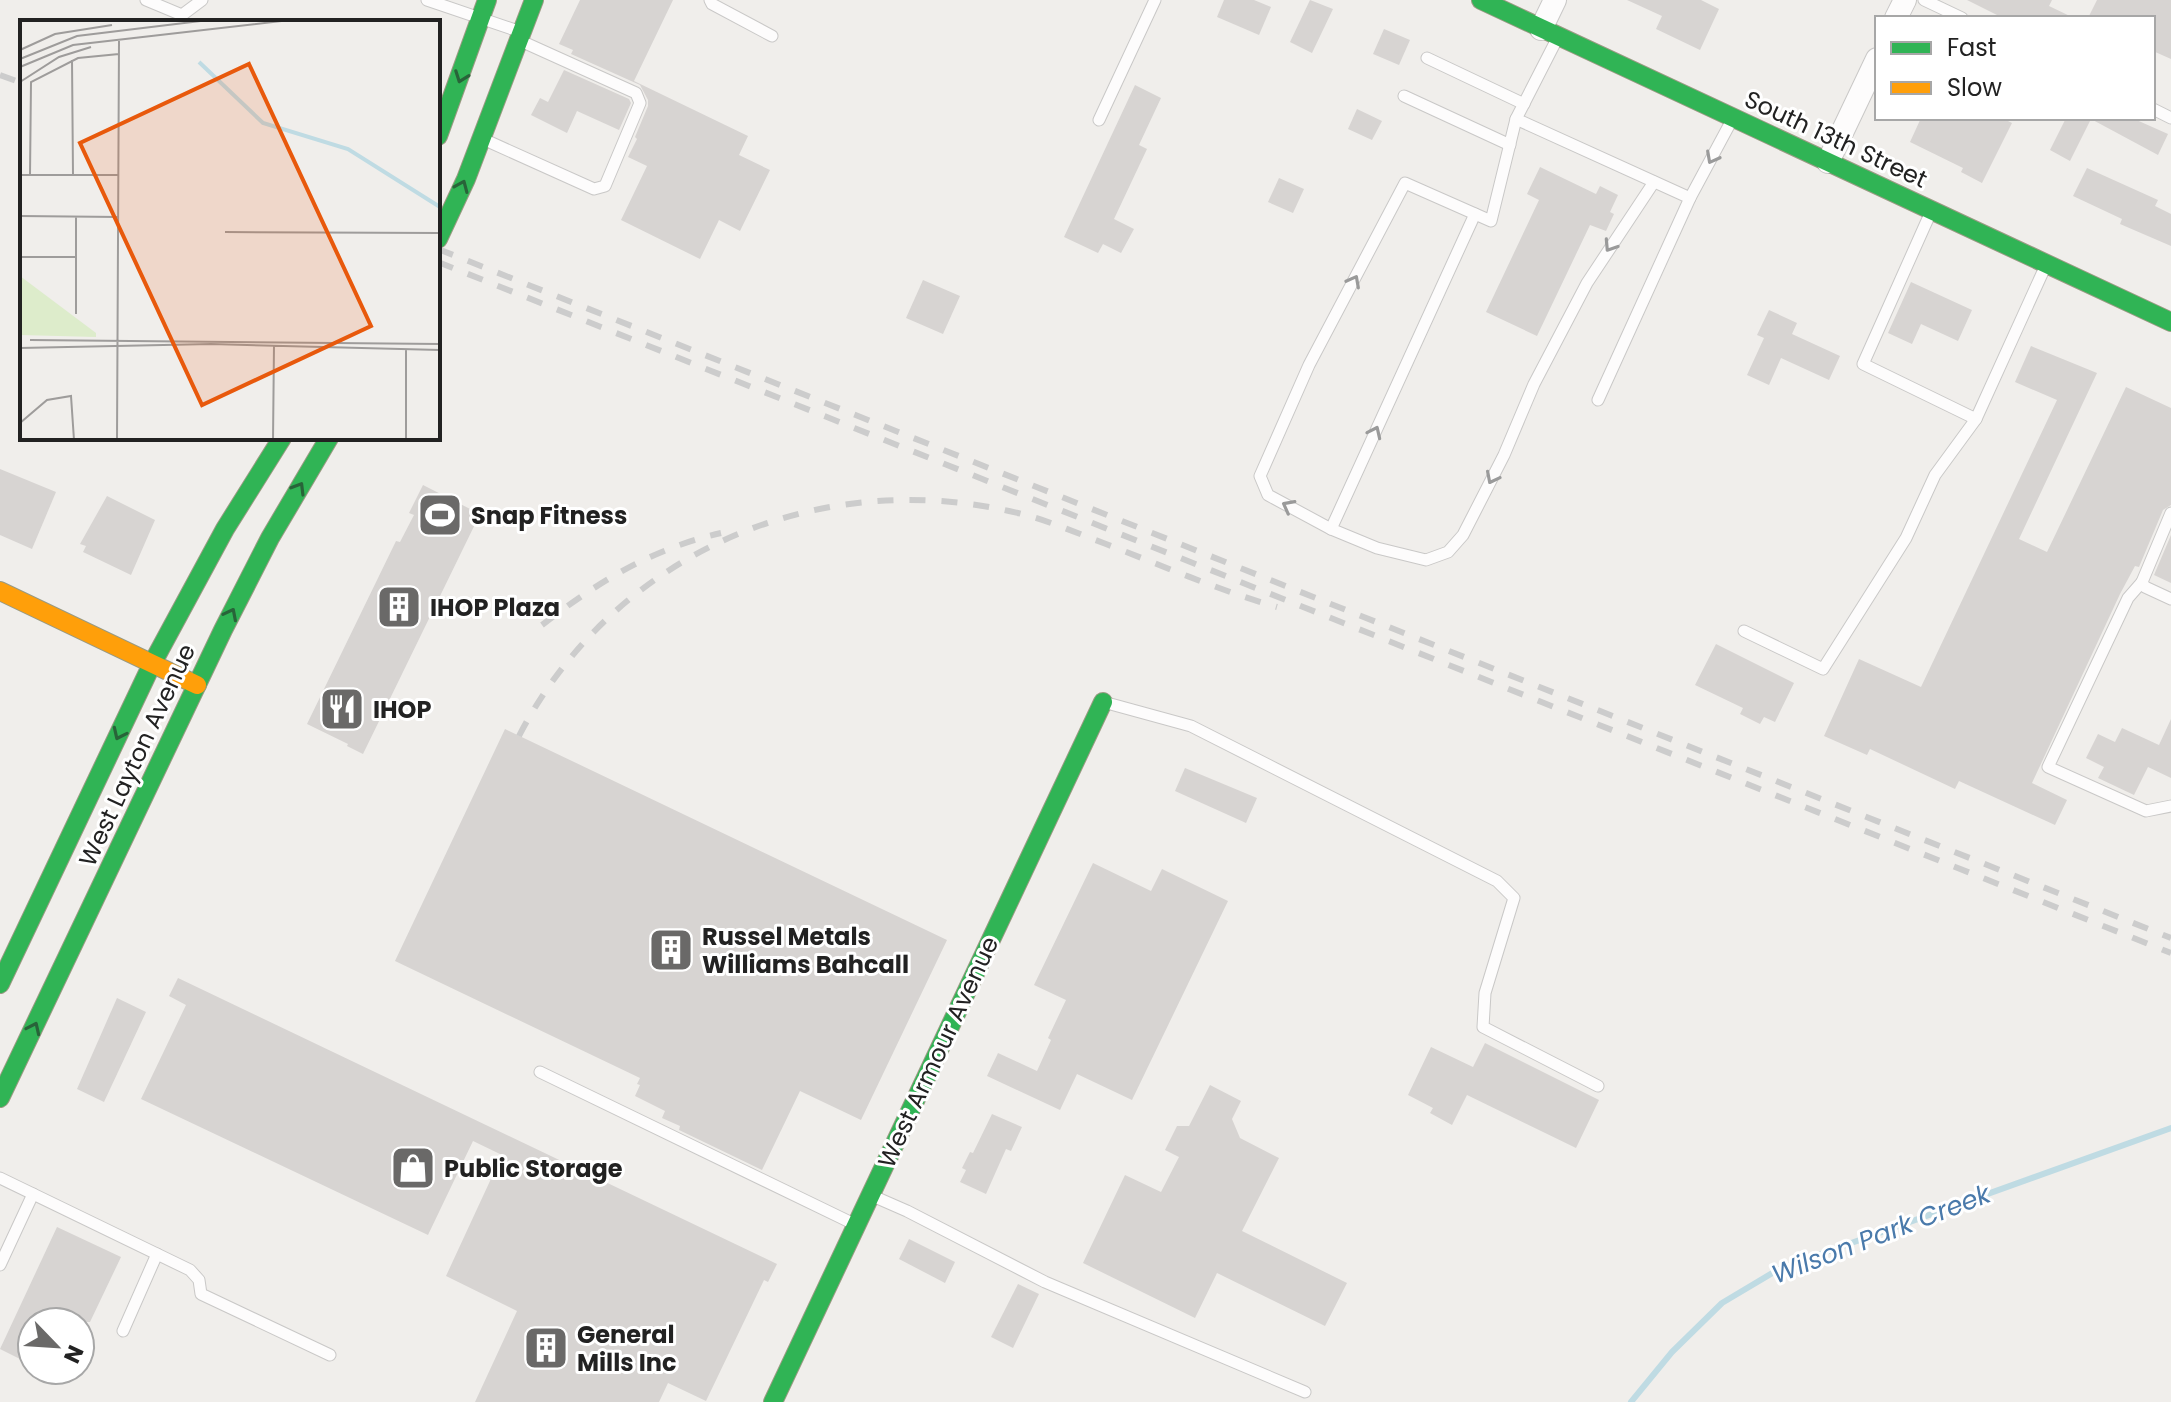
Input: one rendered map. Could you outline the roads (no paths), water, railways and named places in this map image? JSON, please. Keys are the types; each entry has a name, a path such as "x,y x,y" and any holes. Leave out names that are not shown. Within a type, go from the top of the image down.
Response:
{"street":[{"path":"440,234 481,139 534,0"},
{"name":"South 13th Street","path":"1481,0 2171,322"},
{"path":"1550,33 1555,0"},
{"path":"440,130 484,9"},
{"path":"1828,162 1875,63"},
{"name":"West Layton Avenue","path":"0,984 6,958 152,664 225,529 281,440"},
{"name":"West Layton Avenue","path":"0,1098 265,547 328,440"},
{"path":"0,591 197,685"},
{"name":"West Armour Avenue","path":"773,1402 1103,702"}],"lane":[{"path":"146,0 182,15 202,0"},
{"path":"427,0 484,9 520,36 636,93 640,103 605,186 594,189 481,139"},
{"path":"710,0 712,4 772,36"},
{"path":"1099,120 1155,0"},
{"path":"1924,0 1958,16"},
{"path":"1550,33 1516,119 1491,221 1405,183 1309,365 1260,476 1268,495 1331,529 1377,548 1426,560 1448,552 1463,535 1504,455 1534,384 1587,283 1654,182"},
{"path":"1427,58 1524,104"},
{"path":"1404,96 1510,145"},
{"path":"1598,400 1690,198 1733,118"},
{"path":"1516,119 1690,198"},
{"path":"1931,210 1863,364 1976,419"},
{"path":"1331,529 1475,214"},
{"path":"1744,631 1823,669 1906,538 1935,475 1976,419 2046,264"},
{"path":"2171,513 2142,582 2128,598 2048,767 2146,811 2171,806"},
{"path":"2142,582 2145,587 2171,599"},
{"path":"1103,702 1191,726 1497,881 1514,898 1485,993 1483,1027 1598,1086"},
{"path":"540,1072 857,1225"},
{"path":"0,1178 190,1270 199,1280 201,1294 330,1355"},
{"path":"0,1265 33,1194"},
{"path":"871,1195 1045,1282 1305,1392"},
{"path":"123,1331 157,1254"}],"waterway":[{"name":"Wilson Park Creek","path":"1631,1402 1672,1352 1722,1303 1779,1269 2171,1128"}],"railway":[{"path":"0,75 20,82"},
{"path":"440,250 2171,938"},
{"path":"440,263 2171,953"},
{"path":"519,736 558,673 607,619 663,575 725,540 792,516 862,502 935,501 1022,514 1277,607"},
{"path":"542,625 626,569 671,548 721,533"}],"place":[{"name":"Snap Fitness","path":"440,515"},
{"name":"IHOP Plaza","path":"399,607"},
{"name":"IHOP","path":"342,709"},
{"name":"Russel Metals Williams Bahcall","path":"671,950"},
{"name":"Public Storage","path":"413,1168"},
{"name":"General Mills Inc","path":"546,1348"}]}
